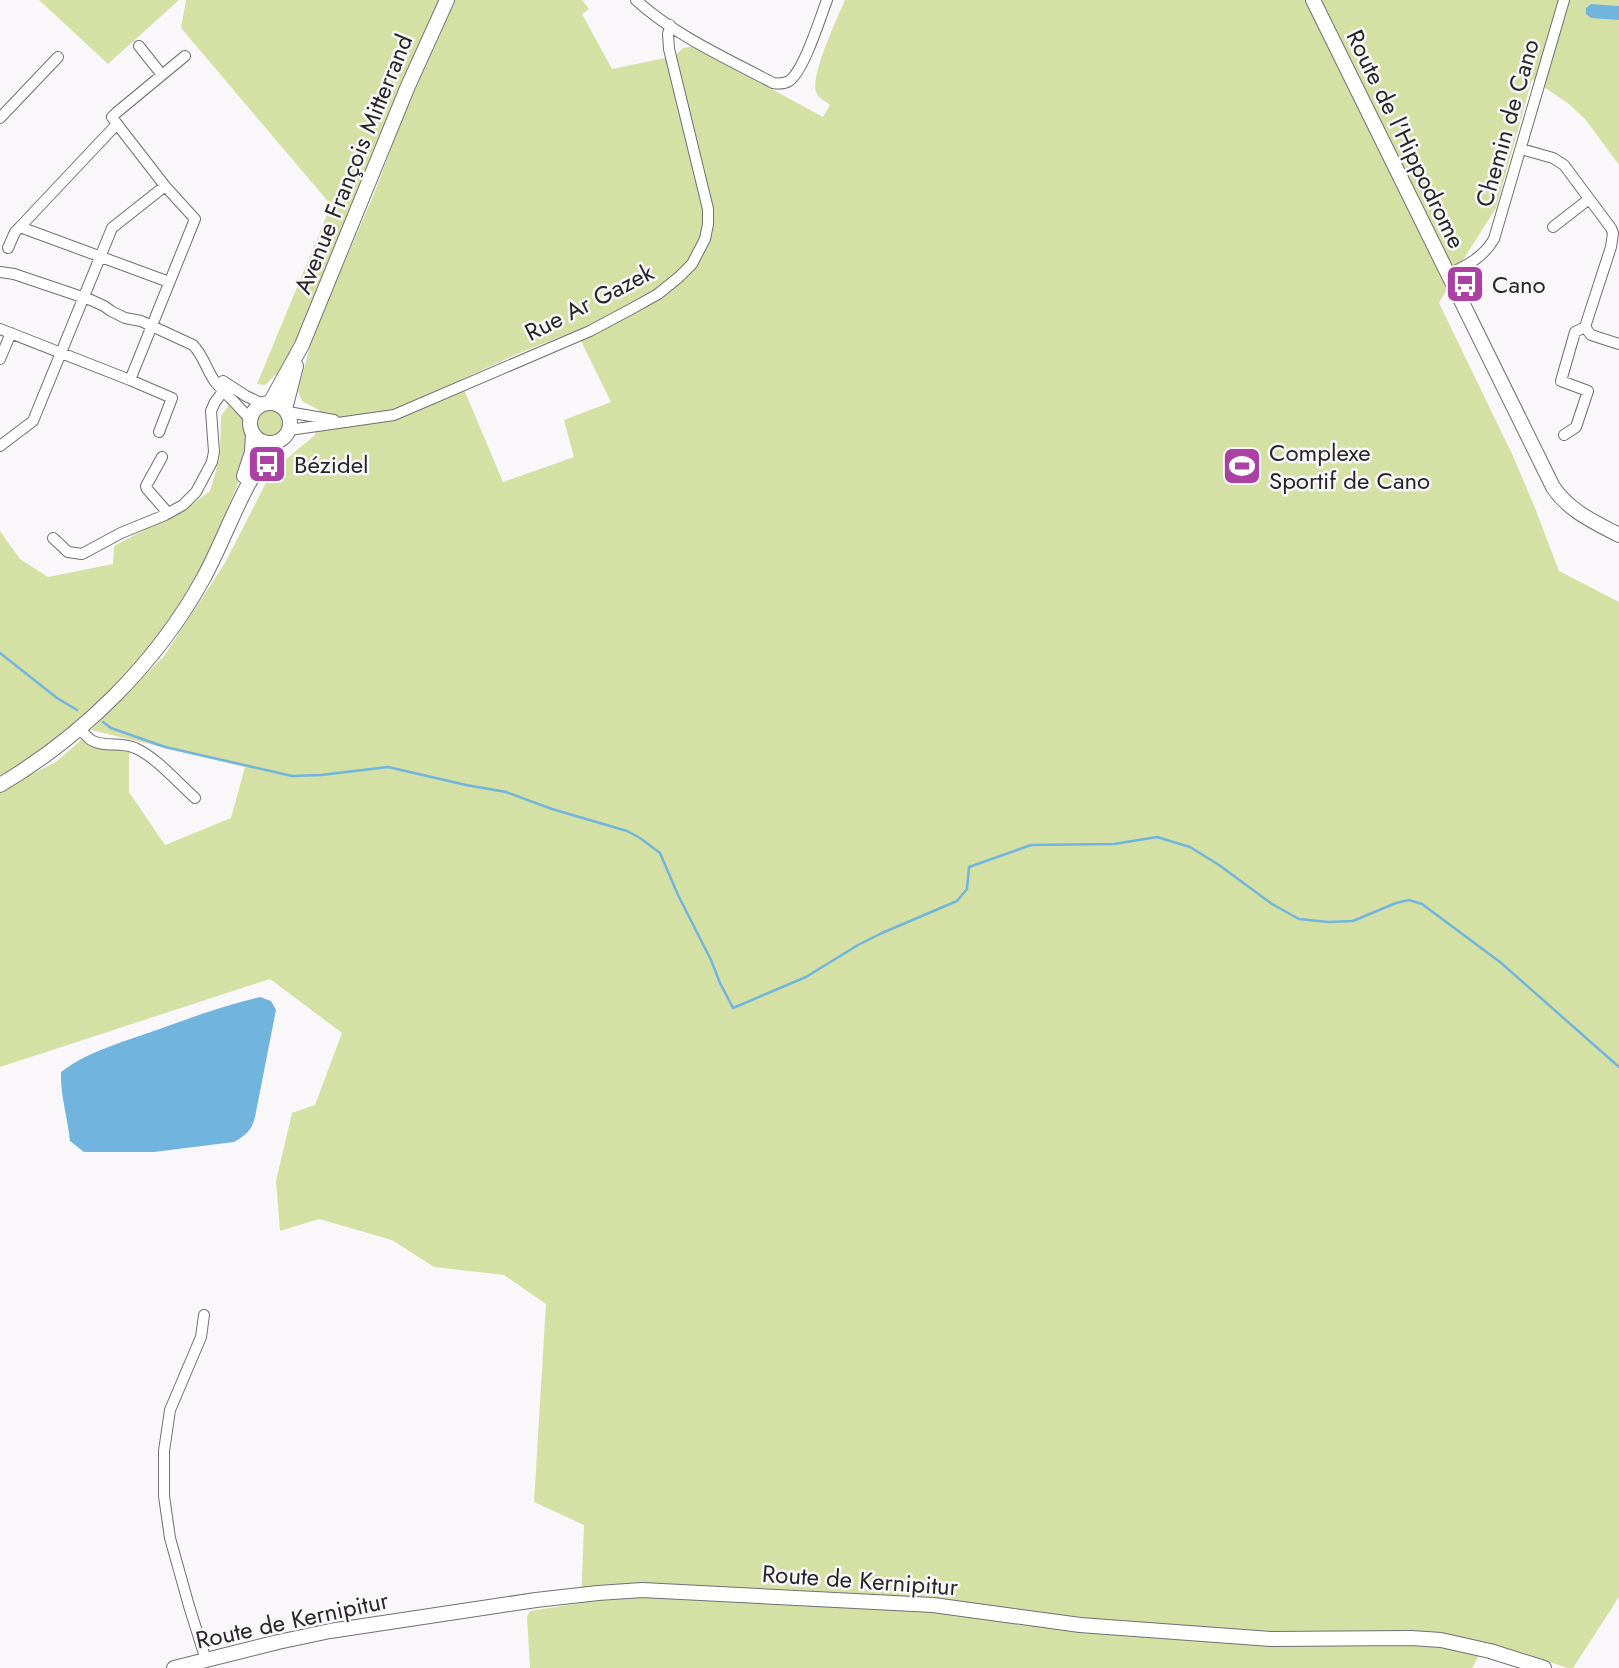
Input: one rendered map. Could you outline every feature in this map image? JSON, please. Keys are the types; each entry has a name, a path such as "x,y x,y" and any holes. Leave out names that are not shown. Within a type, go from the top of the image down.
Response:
{"main road":[{"name":"Avenue François Mitterrand","path":"286,411 302,345 408,86 447,0"},
{"name":"Route de l'Hippodrome","path":"1312,0 1553,487 1565,503 1578,513 1619,535"},
{"name":"Avenue François Mitterrand","path":"266,403 302,345"},
{"path":"0,785 21,773 79,729 124,686 176,622 225,536 241,494 252,453 252,427 253,413 266,403 281,405 291,424 284,439 274,443 265,443 252,427"},
{"path":"241,494 274,443"},
{"name":"Route de Kernipitur","path":"174,1668 330,1631 536,1600 598,1592 642,1590 933,1605 1080,1625 1270,1639 1441,1640 1490,1651 1544,1668"}],"street":[{"path":"636,0 670,26 773,83 780,84 787,83 797,73 827,0"},
{"name":"Chemin de Cano","path":"1447,275 1475,261 1494,239 1564,0"},
{"name":"Rue Ar Gazek","path":"289,430 394,415 590,331 658,294 680,277 692,264 705,239 708,209 669,49 670,26"},
{"path":"139,46 162,75"},
{"path":"130,380 194,219 112,117 185,56"},
{"path":"0,118 58,57"},
{"path":"8,248 15,232 117,124"},
{"path":"1521,149 1553,158 1563,165 1613,233 1613,259 1585,327 1575,332 1560,380 1588,391 1576,427 1564,435"},
{"path":"0,446 33,421 112,228 165,186"},
{"path":"1553,227 1589,199"},
{"path":"20,227 169,282"},
{"path":"0,272 14,274 84,298 104,306 111,312 152,325 193,345 199,351 214,381 266,403"},
{"path":"1585,327 1591,335 1619,344"},
{"path":"0,359 5,331 172,398 159,432"},
{"path":"226,388 252,427"},
{"path":"53,538 68,552 82,554 183,505 196,492 209,470 214,452 211,411 226,388"},
{"name":"Rue Ar Gazek","path":"286,411 347,422"},
{"path":"162,457 146,486 168,513"},
{"path":"79,729 90,740 99,744 134,747 195,798"},
{"path":"204,1315 201,1337 170,1410 164,1451 164,1496 170,1538 206,1660"}],"green space":[{"path":"39,0 179,0 108,64"},
{"path":"186,0 441,0 288,365 278,377 275,375 265,385 257,384 331,205 181,28"},
{"path":"455,0 582,0 589,9 582,14 612,69 675,56 683,48 693,46 823,117 830,105 817,94 817,75 845,0 1619,0 1619,165 1585,119 1569,104 1532,79 1496,208 1439,303 1513,456 1559,571 1619,602 1619,1597 1573,1668 1487,1642 1472,1668 530,1668 527,1617 530,1611 581,1603 584,1525 534,1502 546,1304 504,1275 434,1267 392,1240 319,1219 280,1231 276,1181 292,1113 315,1105 342,1033 270,979 0,1067 0,790 56,762 81,740 96,747 129,751 129,792 165,845 231,818 245,767 91,730 164,656 225,563 272,471 315,435 319,410 302,401 298,391 313,335 374,194 415,85","holes":["578,330 611,402 564,420 574,457 503,482 460,380"]},
{"path":"229,405 244,420 249,442 237,486 201,570 170,623 122,681 43,749 0,776 0,531 20,559 48,577 113,564 114,546 191,505 210,491 220,457 221,416"},
{"path":"270,409 280,413 284,423 280,433 270,437 260,433 256,423 260,413"}],"water":[{"path":"1591,4 1619,6 1619,20 1591,18 1586,14 1586,8"},
{"path":"260,997 271,1001 276,1010 254,1122 242,1137 234,1142 154,1152 84,1152 70,1141 61,1072 93,1053 116,1044"}],"waterway":[{"path":"0,653 57,698 77,710"},
{"path":"103,722 111,728 165,747 292,776 388,767 506,792 627,831 660,853 733,1008 806,977 858,945 957,901 967,889 969,867 1031,845 1114,844 1157,837 1190,847 1272,904 1299,919 1353,921 1396,903 1409,900 1422,904 1500,962 1619,1067"}],"place":[{"name":"Cano","path":"1465,284"},
{"name":"Bézidel","path":"267,464"},
{"name":"Complexe Sportif de Cano","path":"1242,466"}]}
